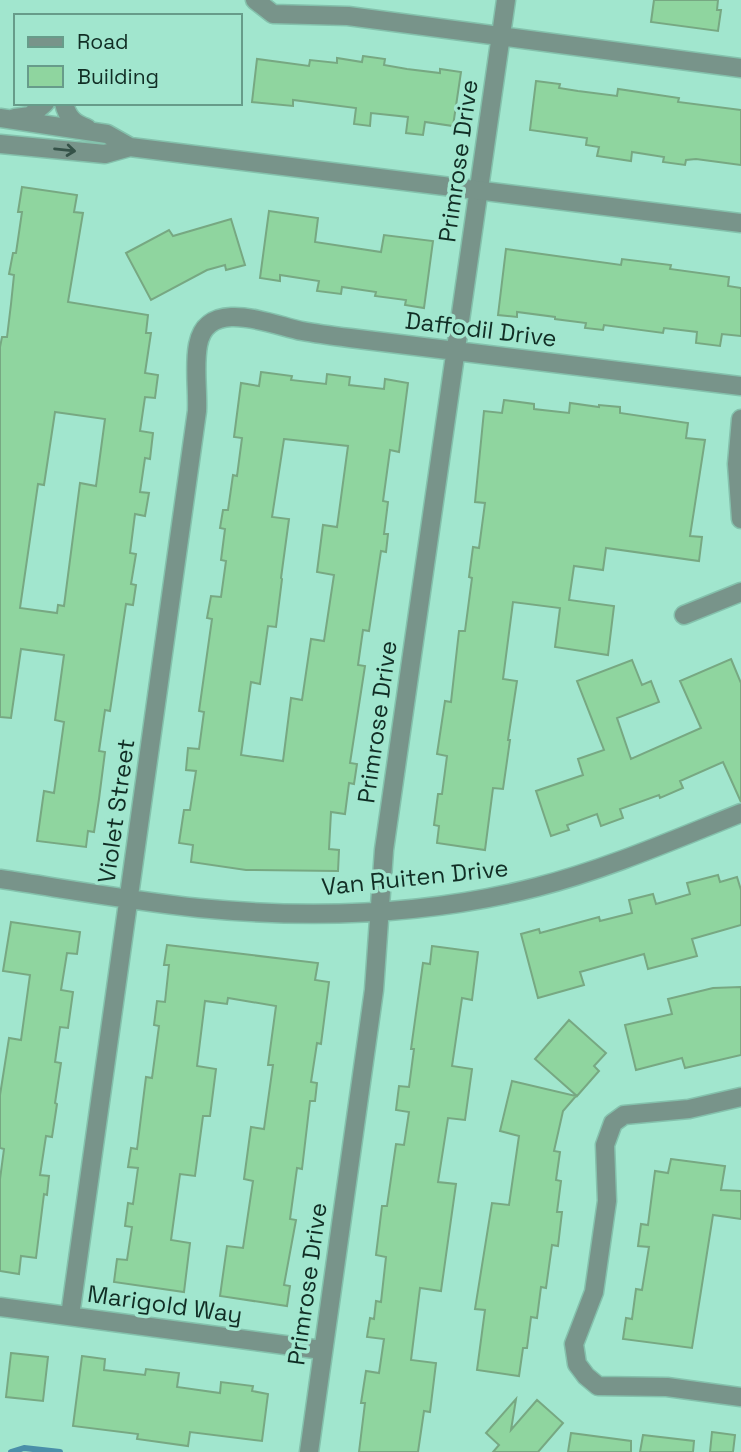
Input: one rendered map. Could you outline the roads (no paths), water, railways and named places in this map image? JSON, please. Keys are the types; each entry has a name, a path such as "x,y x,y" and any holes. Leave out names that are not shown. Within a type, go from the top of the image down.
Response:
{"street":[{"path":"255,0 273,13 348,16 741,68"},
{"name":"Primrose Drive","path":"309,1452 374,990 384,850 506,0"},
{"path":"0,118 30,116 43,105"},
{"path":"64,105 72,120 97,132"},
{"path":"0,118 107,134 130,147"},
{"path":"0,144 104,154 130,147 741,223"},
{"name":"Daffodil Drive","path":"217,319 242,317 301,331 741,386"},
{"name":"Violet Street","path":"70,1315 197,411 198,344 205,329 217,319"},
{"path":"741,419 737,464 741,519"},
{"path":"684,615 741,592"},
{"name":"Van Ruiten Drive","path":"0,879 200,908 305,914 380,911 474,900 536,887 627,860 741,813"},
{"path":"741,1097 689,1109 624,1115 613,1122 605,1145 607,1200 594,1292 574,1344 577,1364 598,1386 667,1387 741,1396"},
{"name":"Marigold Way","path":"0,1307 323,1350"}],"waterway":[{"path":"11,1452 24,1448 60,1452"}]}
